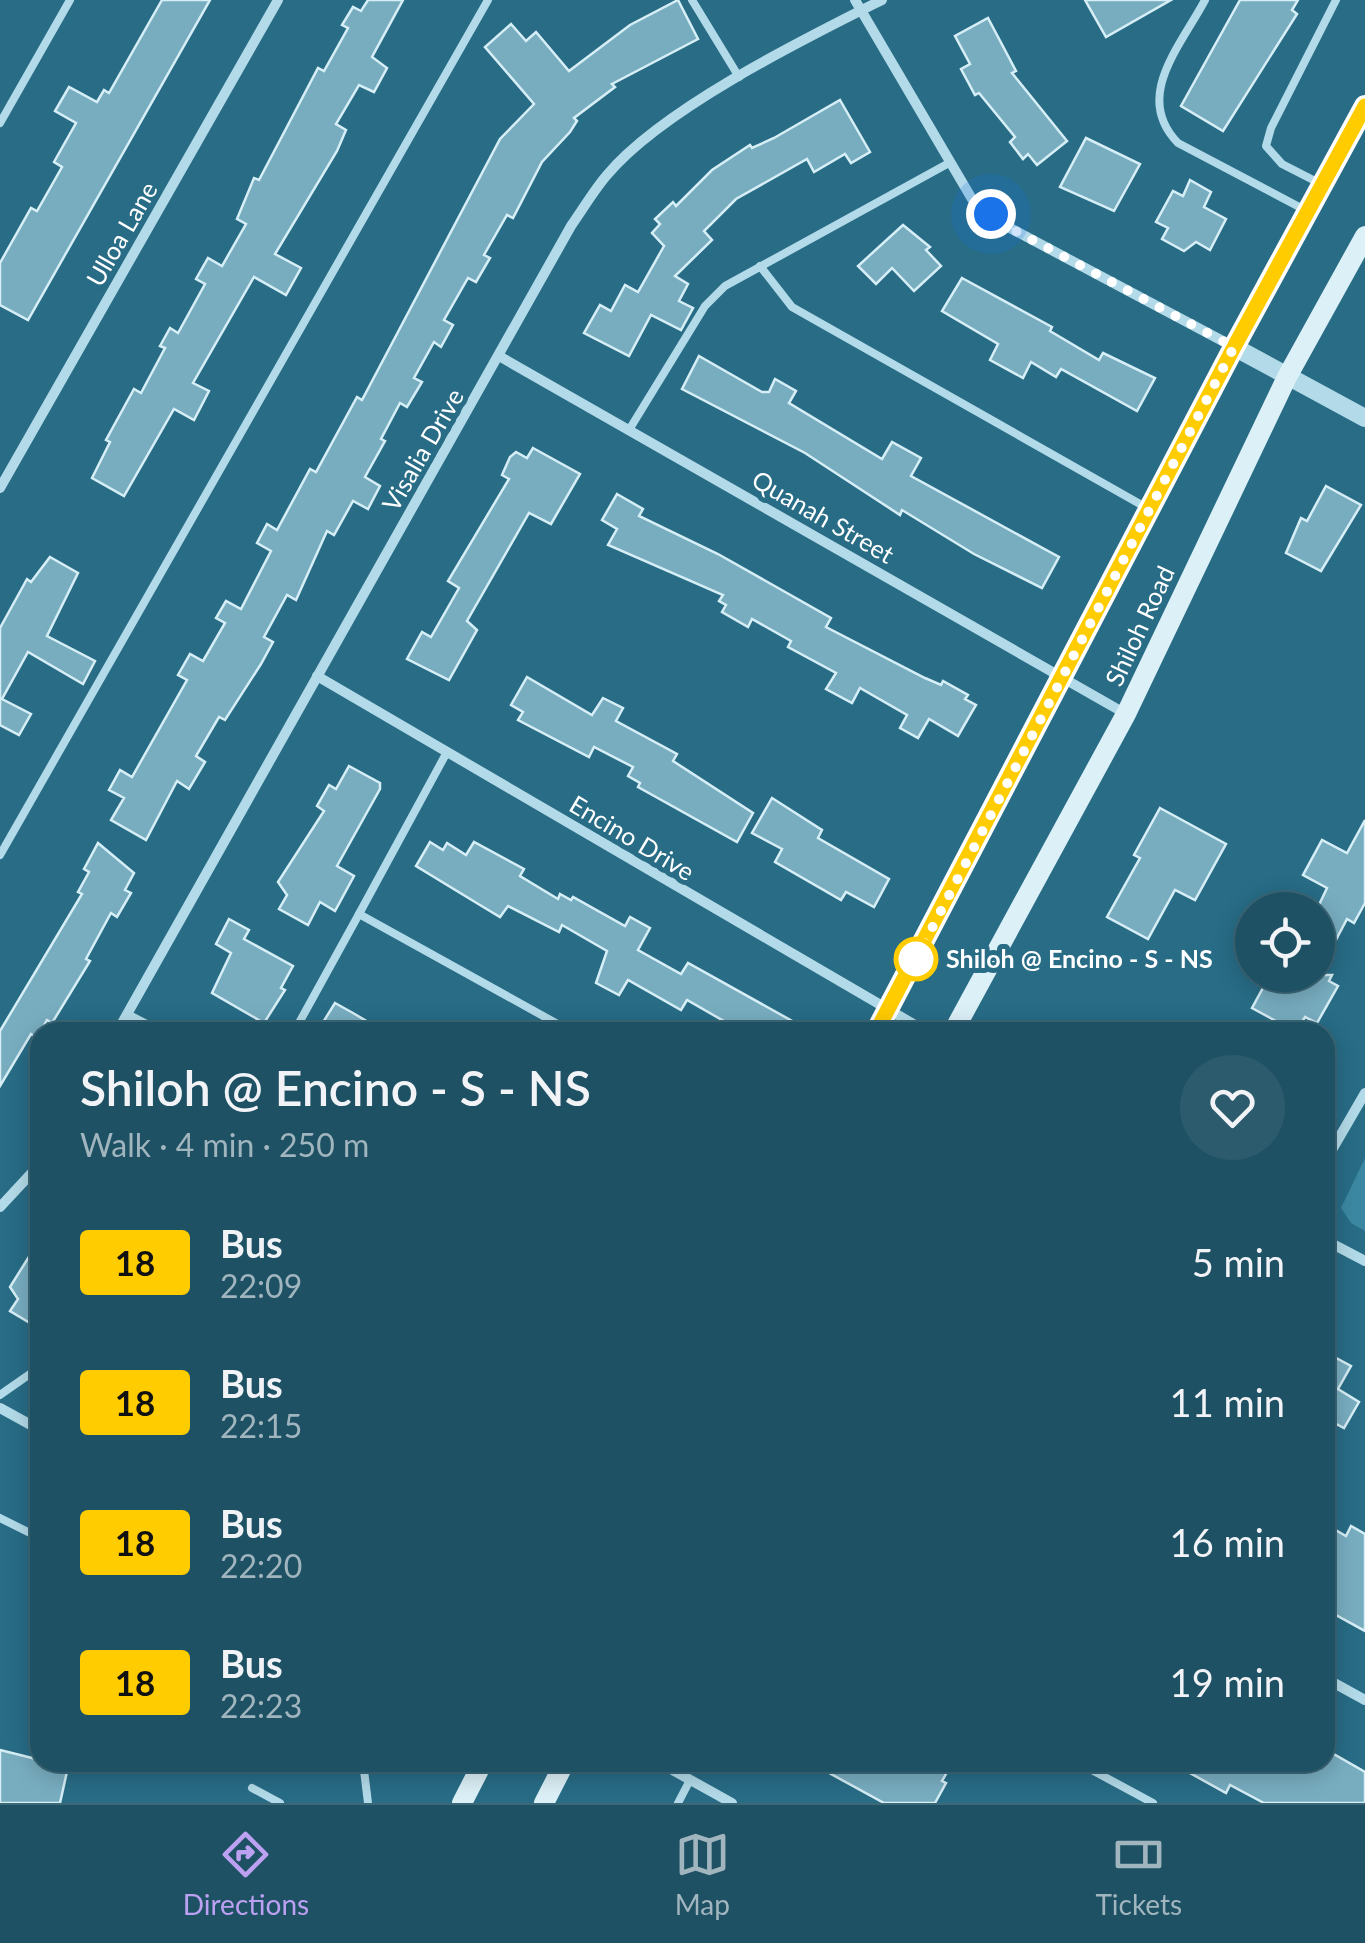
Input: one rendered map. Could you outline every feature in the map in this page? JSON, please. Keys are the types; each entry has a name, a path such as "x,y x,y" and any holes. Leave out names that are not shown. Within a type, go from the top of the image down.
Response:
{"main road":[{"name":"Shiloh Road","path":"882,1022 1234,347 1365,106"},
{"name":"Shiloh Road","path":"958,1022 1126,714 1287,376 1365,236"},
{"path":"462,1803 478,1772"},
{"path":"544,1803 561,1772"}],"street":[{"name":"Ulloa Lane","path":"0,488 278,0"},
{"name":"Visalia Drive","path":"123,1022 571,226 608,174 646,138 739,77 857,6 882,0"},
{"path":"857,6 972,199 1010,228 1365,418"},
{"name":"Quanah Street","path":"500,356 1126,714"},
{"name":"Encino Drive","path":"317,676 908,1022"},
{"path":"128,1014 142,1022"},
{"path":"1335,1145 1365,1093"},
{"path":"0,1207 30,1175"},
{"path":"1335,1245 1365,1261"},
{"path":"0,1408 30,1424"},
{"path":"1335,1684 1365,1700"},
{"path":"676,1772 732,1803"}],"lane":[{"path":"0,124 70,0"},
{"path":"0,856 488,0"},
{"path":"692,0 739,77"},
{"path":"1206,0 1160,85 1157,107 1162,126 1178,143 1306,211"},
{"path":"1322,184 1282,164 1266,146 1271,128 1336,0"},
{"path":"629,430 705,306 725,286 949,164"},
{"path":"760,266 792,307 1150,509"},
{"path":"300,1022 448,752"},
{"path":"359,914 554,1022"},
{"path":"0,1395 30,1373"},
{"path":"0,1518 30,1533"},
{"path":"364,1772 368,1803"},
{"path":"1096,1772 1153,1803"},
{"path":"678,1803 690,1780"},
{"path":"252,1788 280,1803"}],"shaded area":[{"path":"1365,1158 1365,1231 1351,1223 1341,1208"}],"building":[{"path":"162,0 210,0 28,320 0,305 0,263 31,208 37,211 62,167 54,162 76,123 55,111 69,87 97,102 104,90 109,93"},
{"path":"368,0 403,0 372,57 387,68 374,92 359,85 336,124 346,130 337,151 275,254 301,268 286,295 254,277 193,383 209,391 194,420 174,409 124,496 92,478 110,442 106,440 134,389 141,393 165,348 160,346 170,328 178,333 205,284 196,279 208,258 222,266 246,224 237,219 254,178 259,180 318,68 324,71 348,28 342,25 353,7 361,11"},
{"path":"678,0 698,39 612,84 615,87 574,118 577,121 570,132 542,162 513,218 507,215 484,255 490,258 476,282 468,278 444,320 453,325 441,347 434,342 414,378 422,382 407,407 400,403 381,439 385,441 365,477 380,486 368,509 353,501 334,535 327,531 296,600 287,595 264,637 273,642 261,664 225,720 219,717 196,756 205,762 189,789 177,781 146,840 111,820 124,798 109,790 120,770 132,777 187,680 178,675 190,654 203,661 225,623 216,618 226,601 241,609 271,551 257,543 267,524 277,530 310,469 316,472 357,397 362,400 500,139 534,104 485,47 511,24 526,41 536,32 569,71 630,25"},
{"path":"1085,0 1171,0 1106,37"},
{"path":"1240,0 1298,0 1292,10 1297,14 1223,131 1181,106"},
{"path":"988,18 1016,71 1012,73 1067,141 1037,165 1028,154 1023,159 1010,142 1015,137 979,93 975,95 961,69 970,64 955,36"},
{"path":"840,100 870,152 851,163 845,154 814,172 807,159 736,199 704,231 712,240 675,276 688,284 679,301 693,308 681,330 651,315 629,356 584,333 600,305 611,311 625,285 638,292 664,246 652,233 660,224 655,219 673,202 676,206 712,170 750,145 752,148 774,138"},
{"path":"1086,138 1140,164 1114,211 1060,187"},
{"path":"1190,180 1211,192 1204,207 1226,219 1210,250 1196,242 1184,251 1162,239 1168,228 1156,222 1173,191 1183,196"},
{"path":"903,225 930,247 926,250 941,266 914,291 892,268 876,284 858,266"},
{"path":"962,278 1052,327 1050,331 1099,360 1103,353 1155,378 1137,411 1061,369 1056,377 1031,362 1023,378 990,360 998,344 942,311"},
{"path":"699,356 762,392 769,392 775,379 796,391 789,403 882,459 892,442 921,458 911,476 1059,557 1042,588 974,554 902,510 900,515 805,453 682,389"},
{"path":"533,448 580,474 551,524 529,513 467,621 477,630 449,680 407,659 422,632 431,637 459,588 448,581 509,479 502,475 510,457 516,452 527,458"},
{"path":"1326,486 1361,505 1321,571 1286,553 1301,518 1307,521"},
{"path":"617,494 643,509 639,516 718,554 831,618 826,627 925,678 941,685 943,681 968,695 965,699 976,705 958,736 929,719 918,738 900,728 907,715 860,688 852,703 826,689 836,673 788,647 791,641 752,619 748,627 722,612 726,605 719,601 723,595 608,545 617,529 602,520"},
{"path":"50,557 78,573 47,636 95,661 83,684 28,652 2,699 31,714 19,735 0,725 0,628 27,579 31,582"},
{"path":"527,677 592,715 603,698 623,708 616,721 677,754 673,761 753,813 737,842 638,787 640,783 628,776 633,767 594,747 589,757 518,720 523,712 511,705"},
{"path":"349,766 380,783 380,789 337,866 354,876 335,911 320,902 308,925 279,909 287,895 278,882 324,811 317,806 329,785 336,789"},
{"path":"772,798 822,830 818,838 889,879 874,907 846,892 841,900 775,862 782,849 752,833"},
{"path":"1160,808 1226,844 1195,900 1175,890 1148,939 1107,917 1140,858 1134,855"},
{"path":"1365,820 1365,903 1354,923 1347,919 1335,942 1335,892 1325,892 1327,888 1303,875 1322,840 1347,853"},
{"path":"430,842 443,850 447,843 466,855 474,842 524,869 520,876 558,899 560,894 571,900 573,897 625,926 630,917 650,928 638,950 681,974 688,963 794,1022 726,1022 687,1000 681,1010 628,980 619,995 596,983 607,951 562,925 559,932 508,906 500,917 416,866"},
{"path":"98,843 134,873 125,890 131,893 117,917 111,913 86,959 90,961 53,1022 30,1022 30,1036 0,1086 0,1031 82,894 78,892 89,872 84,869"},
{"path":"229,919 249,930 244,939 293,966 281,988 285,990 265,1022 212,993 231,953 216,944"},
{"path":"1261,992 1335,992 1318,1022 1305,1017 1302,1022 1278,1022 1252,1008"},
{"path":"335,1003 368,1022 323,1022"},
{"path":"30,1255 30,1323 10,1311 18,1299 10,1287"},
{"path":"1335,1357 1351,1366 1338,1389 1359,1402 1344,1428 1335,1423"},
{"path":"1351,1526 1365,1534 1365,1631 1335,1614 1335,1530 1346,1536"},
{"path":"0,1750 30,1758 30,1772 67,1772 60,1803 0,1803"},
{"path":"1335,1755 1365,1772 1365,1803 1264,1803 1230,1785 1226,1793 1188,1772 1335,1772"},
{"path":"827,1772 946,1774 942,1781 946,1783 935,1803 884,1803"}],"bus line":[{"name":"18","path":"881,1022 1234,347 1365,106"}],"place":[{"name":"Shiloh @ Encino - S - NS","path":"916,959"}],"route":[{"path":"916,959 1234,347 1010,228 991,214"}]}
